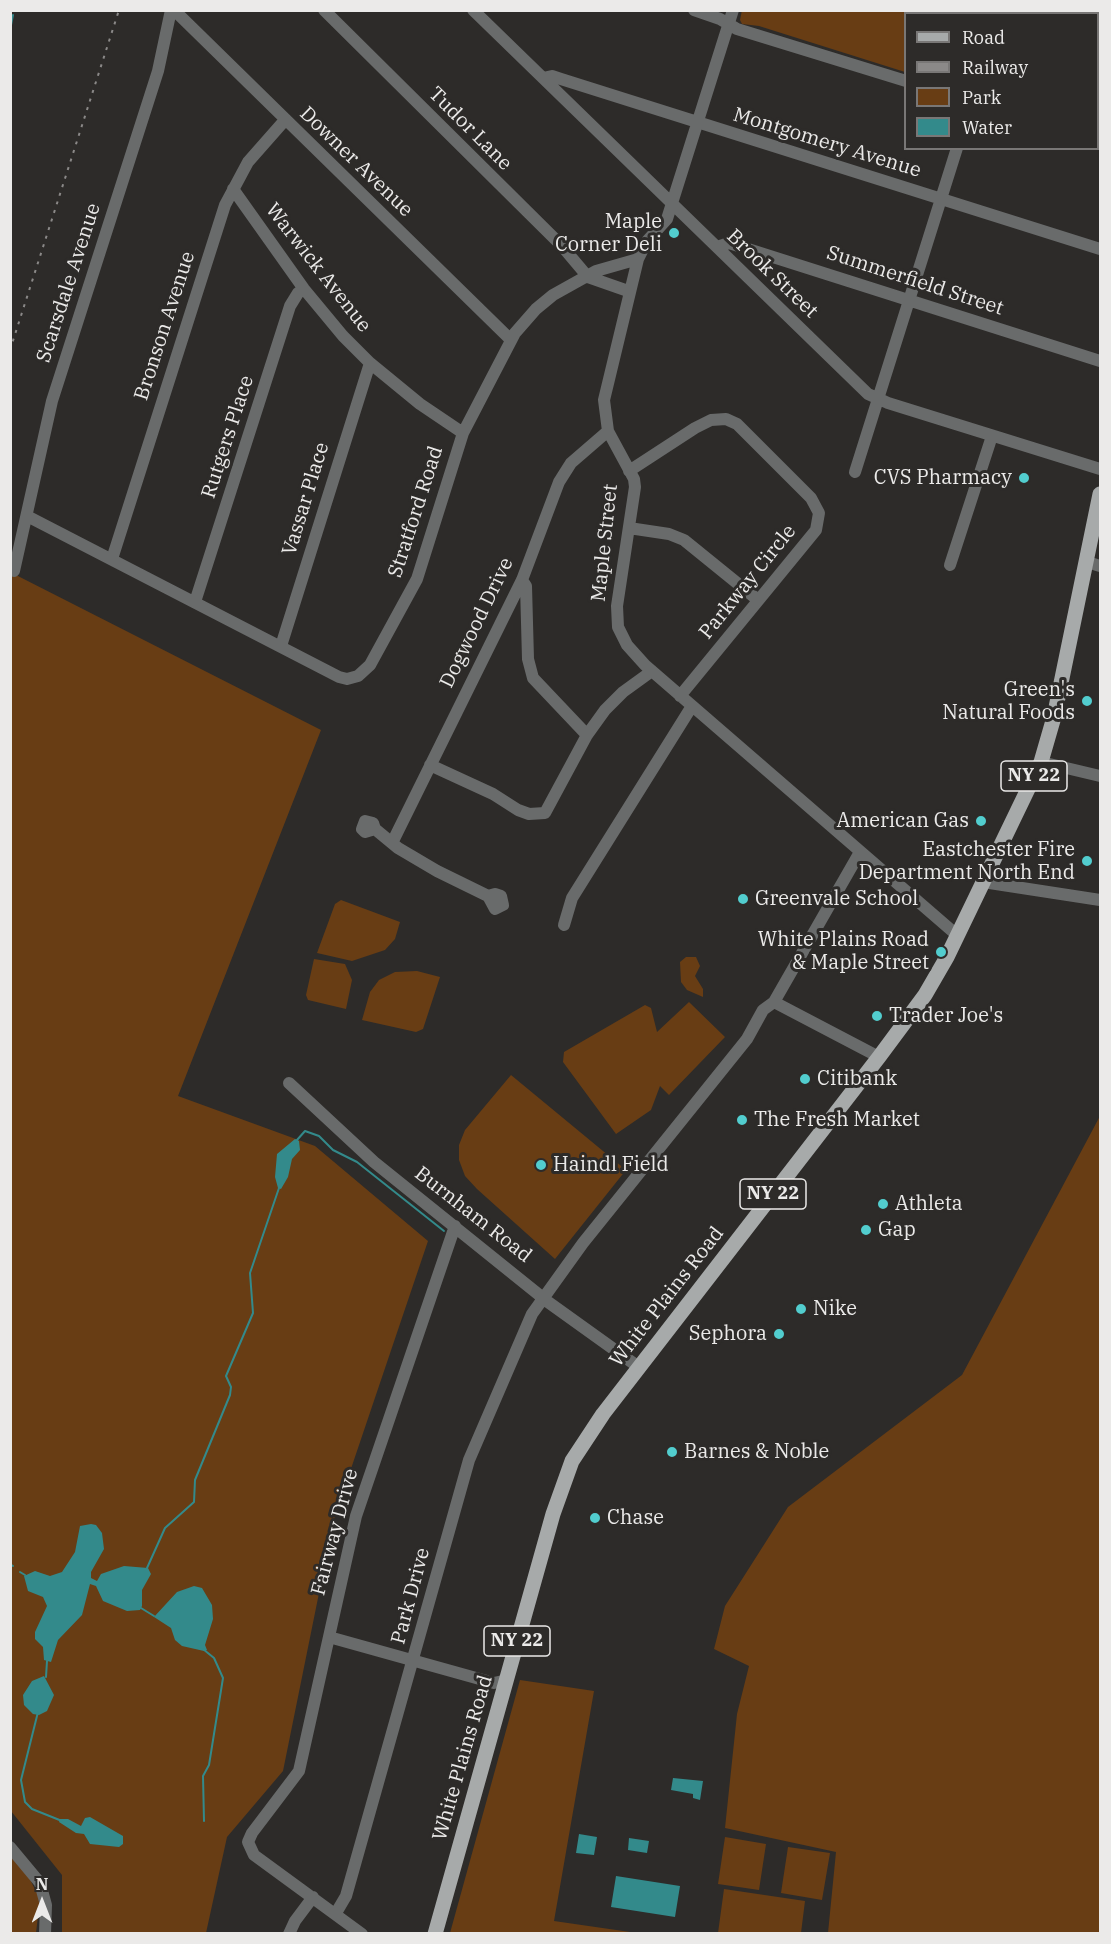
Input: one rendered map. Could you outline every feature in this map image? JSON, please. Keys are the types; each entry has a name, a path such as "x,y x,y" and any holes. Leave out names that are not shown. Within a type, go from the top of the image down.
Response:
{"main road":[{"name":"White Plains Road","path":"435,1934 564,1478 582,1444 931,986 958,936 1041,762 1094,564 1101,494"}],"street":[{"name":"Downer Avenue","path":"172,10 510,340"},
{"name":"Scarsdale Avenue","path":"14,571 52,401 158,71 172,10"},
{"name":"Tudor Lane","path":"324,10 561,245 588,277"},
{"name":"Brook Street","path":"474,10 861,388 878,399 1101,469"},
{"path":"694,10 729,23 737,29 904,80"},
{"name":"Maple Street","path":"733,10 667,219 647,241 638,259 628,291 604,400 608,431 635,487 617,606 618,627 627,645 652,671 958,936"},
{"name":"Montgomery Avenue","path":"543,78 552,76 1101,249"},
{"name":"Bronson Avenue","path":"112,559 220,218 248,162 285,120"},
{"path":"855,472 956,150"},
{"name":"Warwick Avenue","path":"233,189 334,327 369,363 420,404 463,433"},
{"name":"Summerfield Street","path":"717,247 729,243 1101,360"},
{"name":"Stratford Road","path":"27,516 339,677 347,679 358,676 370,665 417,579 463,433 510,340 536,309 553,295 596,271 638,259"},
{"path":"588,277 628,291"},
{"name":"Rutgers Place","path":"195,602 290,306 298,293 304,289"},
{"name":"Vassar Place","path":"280,646 369,363"},
{"name":"Parkway Circle","path":"629,471 711,420 726,419 737,424 811,498 819,513 816,530 681,696"},
{"name":"Dogwood Drive","path":"392,843 522,580 564,472 608,431"},
{"path":"950,565 992,436"},
{"path":"629,528 669,534 684,540 758,600"},
{"path":"522,580 526,586 528,659 533,678 587,735"},
{"path":"430,765 493,794 518,810 538,815 549,809 587,735 612,702 652,671"},
{"path":"564,925 572,898 692,706"},
{"path":"1041,762 1101,776"},
{"path":"375,829 392,843 437,872 488,896"},
{"name":"Park Drive","path":"336,1913 346,1896 469,1460 531,1314 747,1039 763,1010 774,1002 860,852"},
{"path":"983,882 1101,900"},
{"path":"774,1002 879,1057"},
{"name":"Burnham Road","path":"289,1083 374,1162 543,1296 640,1368"},
{"name":"Fairway Drive","path":"313,1897 254,1855 248,1842 252,1833 298,1771 356,1516 454,1226"},
{"path":"329,1637 494,1683 507,1680"},
{"path":"10,1847 40,1883 46,1905 45,1934"},
{"path":"290,1934 295,1921 313,1897 362,1934"}],"green space":[{"path":"742,10 996,11 904,12 904,72 759,26 742,24 740,20"},
{"path":"10,572 321,730 178,1096 315,1146 428,1241 334,1519 283,1771 227,1837 206,1933 62,1933 62,1875 11,1811"},
{"path":"341,900 400,922 395,939 385,950 352,961 317,953 335,904"},
{"path":"686,957 696,957 700,966 695,976 703,989 703,997 687,990 681,982 680,962"},
{"path":"314,959 345,964 352,980 346,1009 308,1000 306,995"},
{"path":"417,971 440,977 423,1029 416,1032 362,1020 370,992 379,980 395,972"},
{"path":"689,1002 725,1037 669,1095 660,1086 651,1110 616,1134 563,1062 564,1052 645,1005 651,1008 657,1032"},
{"name":"Haindl Field","path":"511,1075 626,1170 555,1259 477,1189 465,1176 459,1160 459,1145 465,1130"},
{"path":"1100,1116 1100,1933 828,1933 836,1852 725,1828 737,1714 749,1666 714,1649 725,1606 788,1507 962,1375"},
{"path":"520,1680 594,1691 554,1921 637,1933 450,1933"},
{"path":"725,1837 766,1844 759,1890 718,1884"},
{"path":"788,1847 830,1853 822,1900 781,1893"},
{"path":"10,1855 26,1872 40,1899 36,1933 11,1933"},
{"path":"724,1889 805,1901 801,1933 718,1933"}],"water":[{"path":"295,1139 299,1141 300,1150 292,1159 288,1177 281,1189 278,1188 275,1177 277,1154"},
{"path":"96,1525 102,1533 104,1549 91,1572 91,1578 97,1581 101,1574 124,1566 148,1568 151,1574 142,1590 142,1606 140,1610 127,1611 103,1601 96,1586 90,1584 82,1615 58,1640 51,1662 44,1660 43,1647 35,1639 35,1632 47,1606 43,1597 28,1591 24,1576 35,1571 50,1576 62,1572 75,1552 80,1526"},
{"path":"194,1586 202,1588 212,1605 213,1619 205,1645 207,1650 204,1651 182,1646 175,1640 171,1628 154,1617 177,1592"},
{"path":"44,1676 54,1695 47,1711 39,1715 33,1714 24,1705 23,1695 32,1681"},
{"path":"673,1778 703,1781 700,1800 693,1798 693,1794 671,1790"},
{"path":"90,1817 123,1836 123,1844 119,1847 90,1844 84,1834 76,1833 59,1822 60,1819 68,1819 81,1826 85,1818"},
{"path":"579,1834 597,1837 594,1855 576,1853"},
{"path":"629,1838 649,1841 647,1853 628,1850"},
{"path":"616,1876 680,1886 675,1917 611,1907"}],"waterway":[{"path":"10,30 13,15"},
{"path":"297,1140 305,1131 319,1136 333,1150 357,1162 444,1231"},
{"path":"147,1568 165,1528 194,1502 195,1480 230,1395 231,1387 226,1376 253,1313 250,1273 279,1188"},
{"path":"20,1572 25,1575"},
{"path":"141,1608 154,1616"},
{"path":"203,1649 214,1658 223,1678 209,1765 203,1776 204,1821"},
{"path":"46,1677 47,1661"},
{"path":"38,1712 21,1780 25,1802 32,1809 62,1821"}],"railway":[{"path":"10,350 119,10"}],"place":[{"name":"Maple Corner Deli","path":"674,233"},
{"name":"CVS Pharmacy","path":"1024,478"},
{"name":"Green's Natural Foods","path":"1087,701"},
{"name":"American Gas","path":"981,821"},
{"name":"Eastchester Fire Department North End","path":"1087,861"},
{"name":"Greenvale School","path":"743,899"},
{"name":"White Plains Road & Maple Street","path":"941,952"},
{"name":"Trader Joe's","path":"877,1016"},
{"name":"Citibank","path":"805,1079"},
{"name":"The Fresh Market","path":"742,1120"},
{"name":"Haindl Field","path":"541,1165"},
{"name":"Athleta","path":"883,1204"},
{"name":"Gap","path":"866,1230"},
{"name":"Nike","path":"801,1309"},
{"name":"Sephora","path":"779,1334"},
{"name":"Barnes & Noble","path":"672,1452"},
{"name":"Chase","path":"595,1518"}]}
